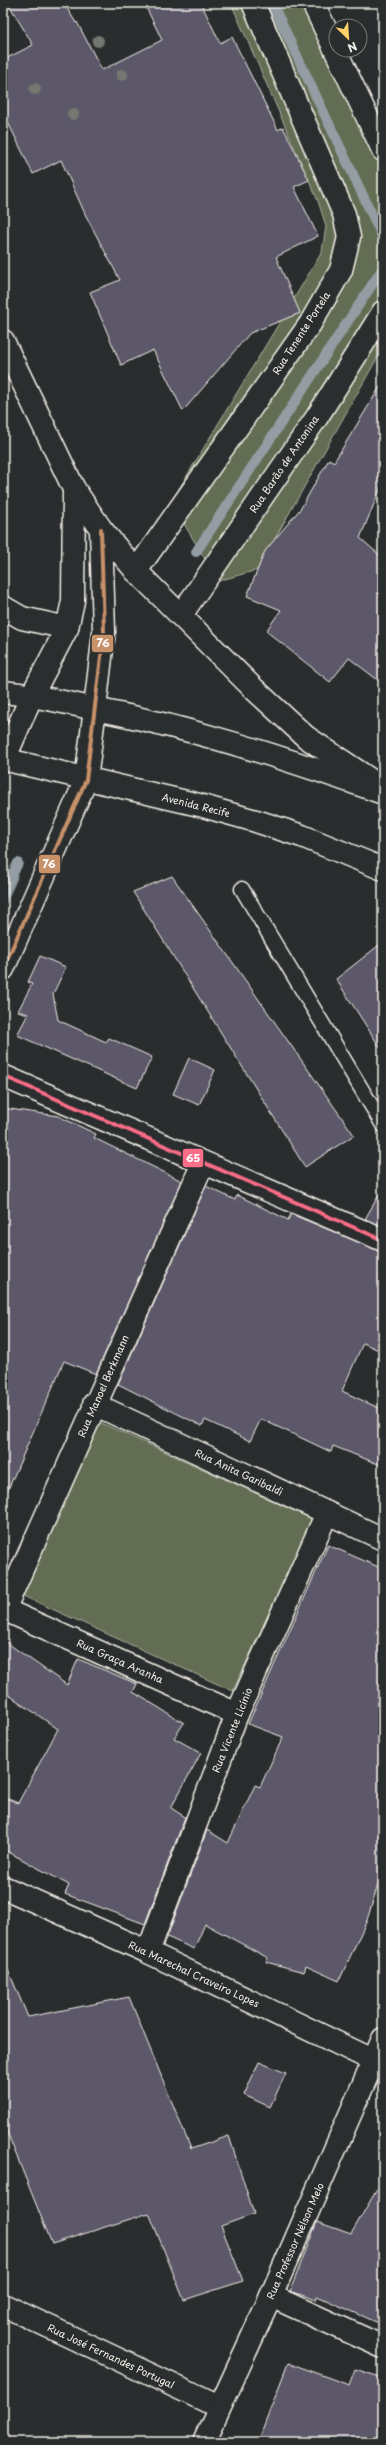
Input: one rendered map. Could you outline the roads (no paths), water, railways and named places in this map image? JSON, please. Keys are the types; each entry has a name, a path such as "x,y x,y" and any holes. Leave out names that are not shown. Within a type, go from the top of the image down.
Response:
{"street":[{"name":"Rua Tenente Portela","path":"136,571 310,324 341,270 349,237 344,214 252,3"},
{"path":"314,3 383,150"},
{"name":"Rua Barão de Antonina","path":"181,615 317,417 383,312"},
{"path":"3,341 74,489 100,529 136,571 254,689 306,737 383,788"},
{"path":"3,761 32,695 67,628 73,601 74,489"},
{"path":"3,969 86,780 104,632 100,529"},
{"path":"3,607 22,618 67,628"},
{"path":"3,692 32,695 95,708 185,730 309,766 383,793"},
{"name":"Avenida Recife","path":"3,761 199,805 256,821 302,836 383,869"},
{"path":"3,1076 383,1240"},
{"name":"Rua Manoel Berkmann","path":"4,1609 94,1404 203,1163"},
{"name":"Rua Anita Garibaldi","path":"94,1404 383,1539"},
{"name":"Rua Vicente Licínio","path":"148,1952 237,1714 327,1513"},
{"name":"Rua Graça Aranha","path":"4,1609 237,1714"},
{"name":"Rua Marechal Craveiro Lopes","path":"3,1887 148,1952 378,2063"},
{"name":"Rua Professor Nélson Melo","path":"204,2442 378,2063 383,2039"},
{"path":"271,2296 383,2347"},
{"name":"Rua José Fernandes Portugal","path":"3,2305 219,2407"}],"lane":[{"path":"242,889 383,1125"}],"water":[{"path":"3,873 17,878 3,909"}],"waterway":[{"path":"272,3 383,238"},
{"path":"196,552 383,268"},
{"path":"3,894 18,863"}]}
